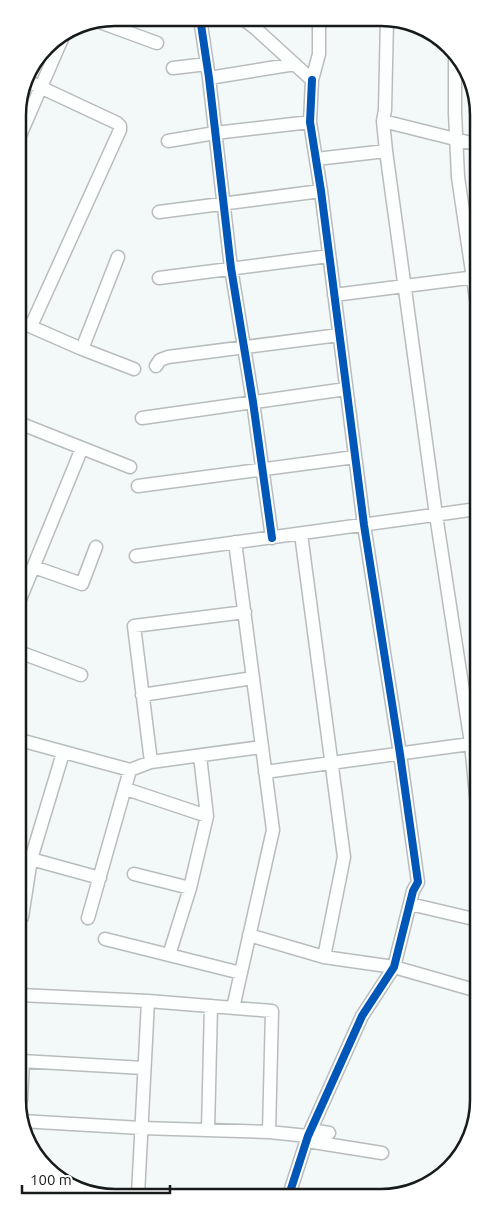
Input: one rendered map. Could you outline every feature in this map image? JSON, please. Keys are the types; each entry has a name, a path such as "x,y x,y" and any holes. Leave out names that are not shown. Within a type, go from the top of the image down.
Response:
{"street":[{"path":"124,26 157,43"},
{"path":"201,26 231,268 253,402 272,538"},
{"path":"258,26 312,80"},
{"path":"291,1189 309,1136 362,1016 394,967 413,892 418,882 364,525 321,191 310,122 312,80 319,54 318,26"},
{"path":"387,26 385,110 383,121 386,151 436,515 470,719"},
{"path":"26,120 58,48"},
{"path":"173,68 207,64"},
{"path":"209,78 294,64"},
{"path":"455,67 458,177 470,252"},
{"path":"31,326 120,130 118,123 32,83"},
{"path":"383,121 470,142"},
{"path":"168,141 215,133 310,122"},
{"path":"316,159 386,151"},
{"path":"159,212 321,191"},
{"path":"158,278 329,256"},
{"path":"82,349 118,257"},
{"path":"334,295 470,278"},
{"path":"26,324 82,349 134,369"},
{"path":"156,366 160,360 168,357 339,335"},
{"path":"142,418 346,388"},
{"path":"26,425 130,467"},
{"path":"26,586 82,448"},
{"path":"138,486 355,457"},
{"path":"136,556 470,510"},
{"path":"301,534 344,858 324,957"},
{"path":"232,1008 273,830 235,542"},
{"path":"34,567 82,584 96,547"},
{"path":"151,762 134,626 245,612"},
{"path":"26,655 81,675"},
{"path":"142,695 253,678"},
{"path":"26,742 130,770 151,762 262,747"},
{"path":"265,772 470,744"},
{"path":"26,854 63,753"},
{"path":"169,955 190,888 207,816 200,756"},
{"path":"88,918 130,770"},
{"path":"126,789 207,816"},
{"path":"26,857 100,878"},
{"path":"134,874 190,888"},
{"path":"410,904 470,918"},
{"path":"250,935 324,957 394,967 470,989"},
{"path":"104,940 241,974"},
{"path":"26,996 148,1002 272,1011 270,1132"},
{"path":"138,1189 148,1002"},
{"path":"208,1130 211,1006"},
{"path":"26,1061 144,1068"},
{"path":"29,1121 141,1128 270,1132 309,1136 382,1152"},
{"path":"309,1136 329,1133"}],"cycle path":[{"path":"201,26 231,268 253,402 272,538"},
{"path":"291,1189 308,1136 362,1016 394,967 413,891 418,882 364,525 321,191 310,122 312,80"}]}
